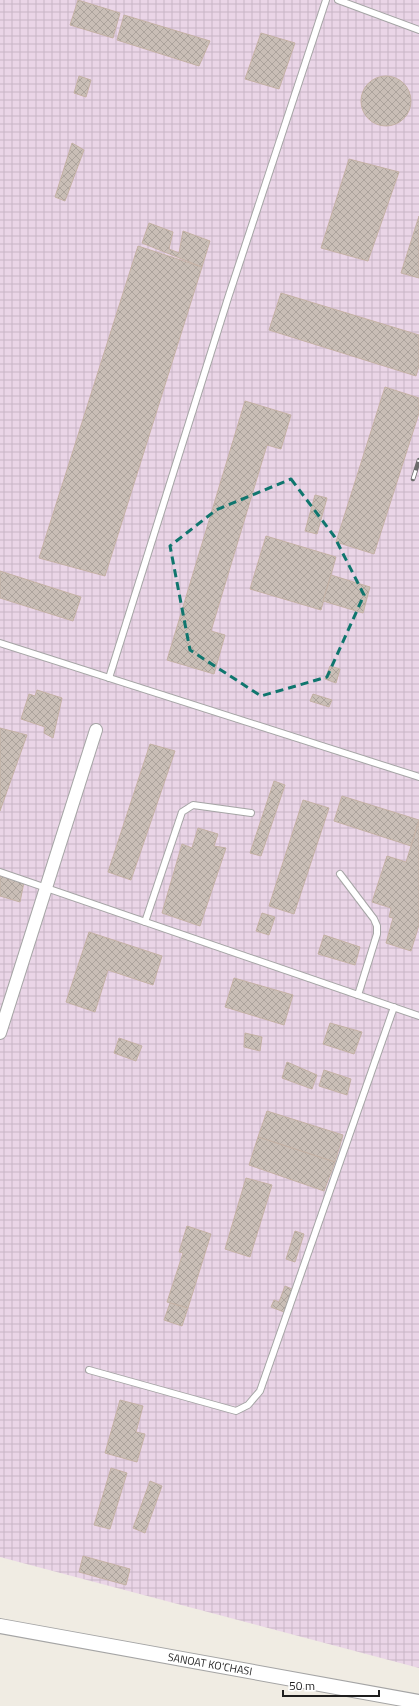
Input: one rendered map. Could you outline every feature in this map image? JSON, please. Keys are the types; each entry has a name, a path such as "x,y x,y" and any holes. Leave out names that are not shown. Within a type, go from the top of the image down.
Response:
{"street":[{"path":"0,1033 96,730"},
{"name":"SANOAT KO'CHASI","path":"0,1626 383,1698 419,1702"}],"lane":[{"path":"109,678 228,298 326,0"},
{"path":"338,0 419,30"},
{"path":"0,643 419,777"},
{"path":"145,922 182,812 193,805 251,812"},
{"path":"0,872 419,1016"},
{"path":"340,874 374,919 377,926 377,934 358,995"},
{"path":"88,1370 236,1411 248,1405 260,1391 394,1007"}],"highlighted area":[{"path":"291,479 334,536 364,595 327,677 261,696 190,650 170,546 216,510"}],"shaded area":[{"path":"0,0 419,0 419,1668 0,1557"}],"building":[{"path":"78,0 120,13 113,38 70,25"},
{"path":"124,15 210,41 199,66 117,40"},
{"path":"261,33 295,43 279,89 245,79"},
{"path":"79,76 91,80 86,97 74,93"},
{"path":"381,76 391,76 404,83 411,96 411,106 404,119 391,126 381,126 372,122 365,115 361,106 361,96 365,87 372,80"},
{"path":"72,143 84,150 65,201 55,197"},
{"path":"349,159 399,172 368,261 321,248"},
{"path":"419,216 419,278 401,273"},
{"path":"149,223 173,232 169,249 179,253 183,231 210,241 202,267 142,243"},
{"path":"138,246 202,267 105,576 39,558"},
{"path":"281,293 419,335 419,366 416,376 269,330"},
{"path":"385,387 419,398 419,413 374,554 336,542"},
{"path":"245,401 291,415 281,449 267,445 211,631 225,635 214,674 167,660"},
{"path":"315,495 327,498 317,534 305,531"},
{"path":"266,536 336,557 321,610 250,589"},
{"path":"0,571 81,597 73,621 0,598"},
{"path":"331,575 370,587 363,613 323,601"},
{"path":"330,666 340,669 336,683 325,679"},
{"path":"37,690 62,698 53,738 44,733 45,727 21,719 29,694 35,696"},
{"path":"313,694 332,700 329,707 310,701"},
{"path":"0,728 27,735 0,811"},
{"path":"150,744 175,751 131,880 108,872"},
{"path":"274,781 285,785 261,856 250,853"},
{"path":"342,796 419,820 411,846 334,821"},
{"path":"303,800 329,808 294,914 269,906"},
{"path":"419,821 419,925 411,951 386,943 393,918 389,917 391,908 372,902 387,856 406,862"},
{"path":"198,828 218,834 214,846 226,848 200,926 162,913 182,844 192,848"},
{"path":"0,876 24,882 20,902 0,896"},
{"path":"262,913 275,917 269,935 256,931"},
{"path":"89,932 162,956 153,985 108,970 95,1012 66,1002"},
{"path":"324,935 360,947 355,965 318,954"},
{"path":"234,978 293,995 284,1025 225,1007"},
{"path":"330,1023 362,1032 354,1054 323,1044"},
{"path":"245,1033 262,1037 260,1051 244,1047"},
{"path":"119,1038 142,1046 136,1061 114,1053"},
{"path":"287,1062 317,1075 312,1089 282,1078"},
{"path":"324,1070 351,1079 347,1095 319,1086"},
{"path":"267,1111 343,1135 335,1162 258,1137"},
{"path":"258,1137 335,1162 324,1191 249,1165"},
{"path":"246,1178 272,1185 250,1257 225,1249"},
{"path":"187,1226 211,1234 188,1308 167,1302 183,1253 179,1252"},
{"path":"295,1231 304,1234 295,1262 286,1259"},
{"path":"285,1286 292,1289 284,1312 271,1307 274,1300 279,1302"},
{"path":"170,1303 188,1308 182,1326 164,1320"},
{"path":"120,1400 143,1406 136,1432 145,1434 137,1462 105,1453"},
{"path":"111,1468 127,1473 110,1529 94,1525"},
{"path":"150,1481 162,1486 145,1533 133,1528"},
{"path":"83,1556 130,1569 126,1585 79,1572"}],"railway":[{"path":"413,479 419,460"}]}
